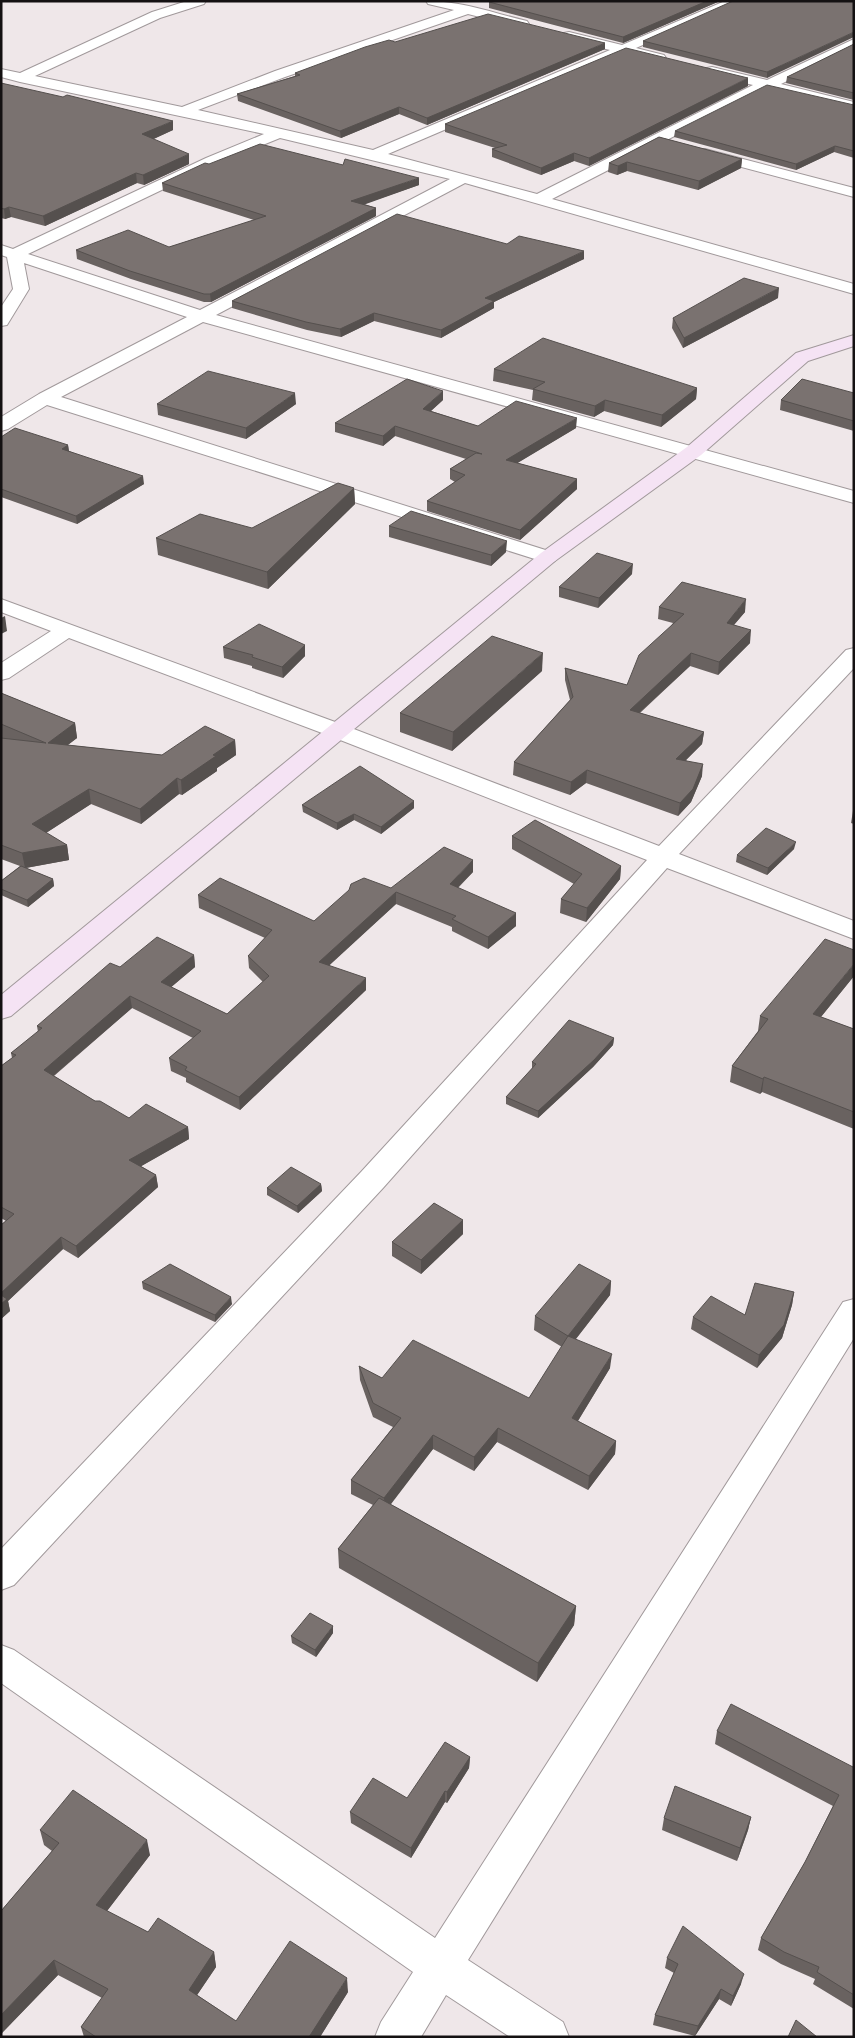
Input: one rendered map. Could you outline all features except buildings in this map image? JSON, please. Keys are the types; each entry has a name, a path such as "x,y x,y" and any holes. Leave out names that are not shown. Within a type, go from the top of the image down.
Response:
{"street":[{"path":"20,78 156,15 200,1"},
{"path":"432,1 534,27"},
{"path":"183,111 280,74 490,1"},
{"path":"374,155 736,1"},
{"path":"554,32 669,60"},
{"path":"538,200 765,84 768,85 854,43"},
{"path":"698,68 854,106"},
{"path":"1,73 183,111 374,155 463,178 854,289"},
{"path":"8,252 211,161 279,133"},
{"path":"656,139 674,144"},
{"path":"693,150 854,193"},
{"path":"1,425 45,398 463,178"},
{"path":"8,252 202,316 694,451 854,497"},
{"path":"1,322 21,289 8,252"},
{"path":"1,1010 548,557 694,451 802,357 854,340"},
{"path":"45,398 548,557"},
{"path":"1,605 338,731 854,931"},
{"path":"1,673 67,630"},
{"path":"1,1574 372,1180 662,858 854,655"},
{"path":"396,2037 854,1311"},
{"path":"1,1662 441,1966 548,2037"}]}
